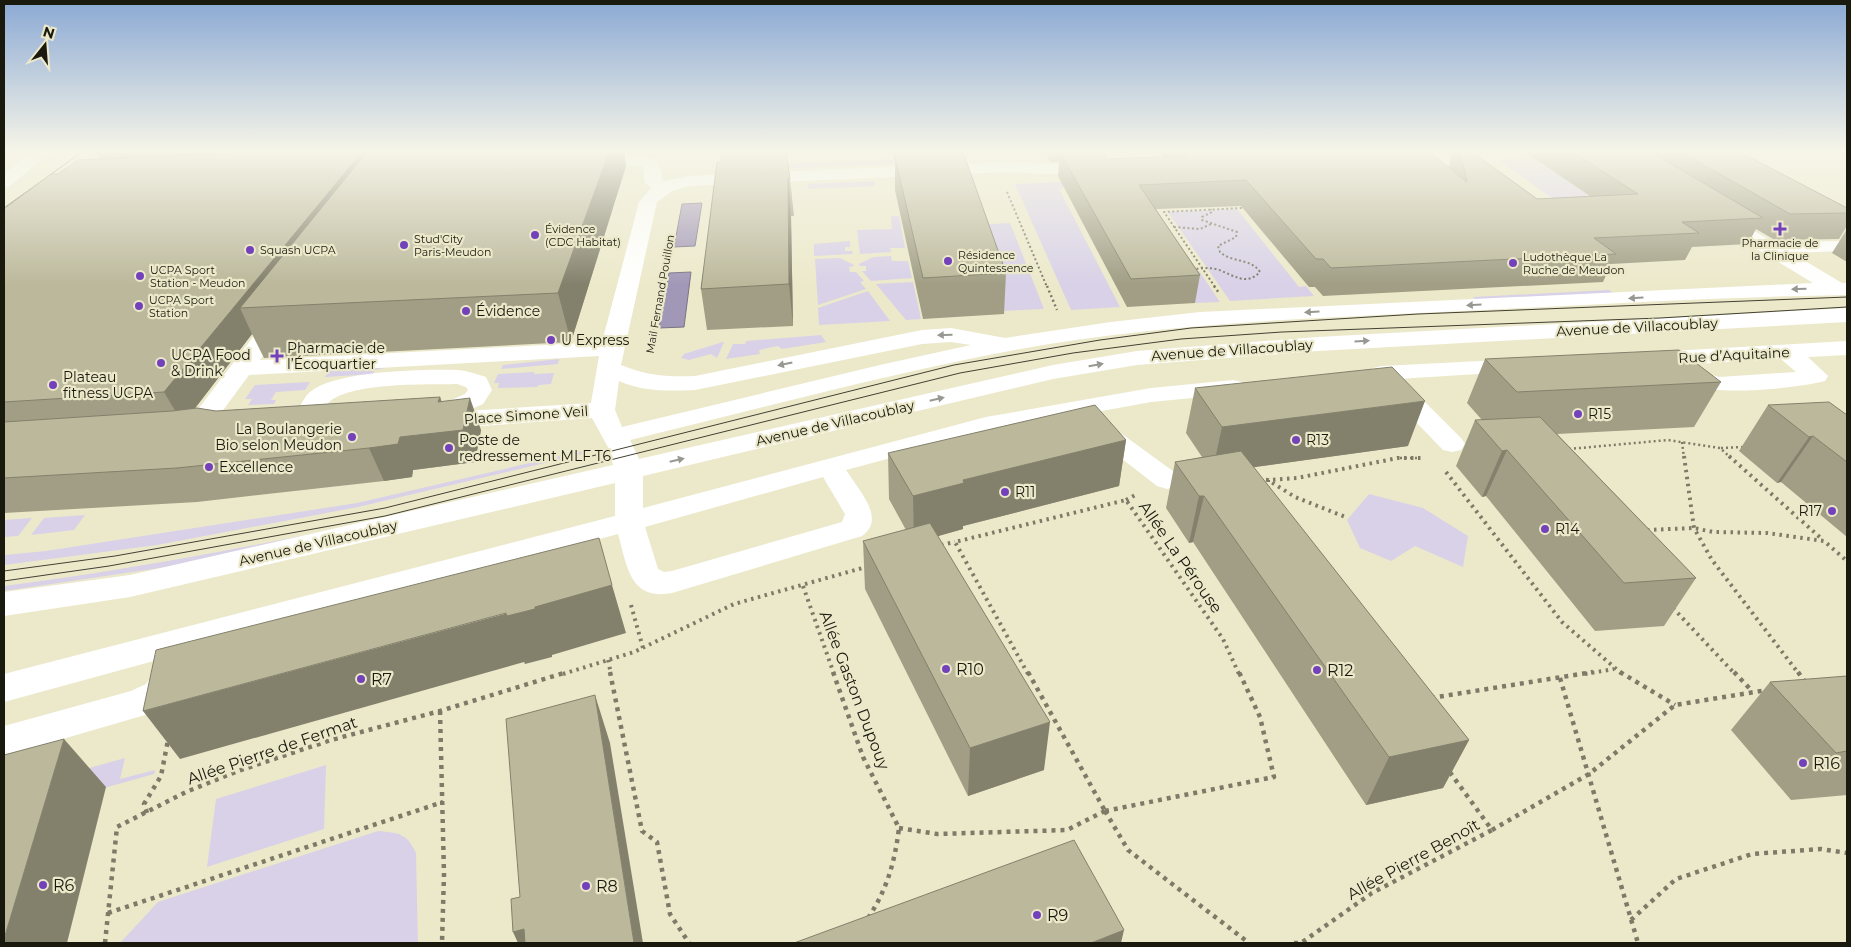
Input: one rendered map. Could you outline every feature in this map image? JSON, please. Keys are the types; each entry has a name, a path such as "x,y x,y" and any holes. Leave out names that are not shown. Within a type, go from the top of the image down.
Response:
{"street":[{"path":"654,196 648,202 611,358 602,410 603,416 616,436 629,471 629,522 645,576 661,584 672,582 858,525 859,514 830,466"},
{"path":"1702,207 1841,288"},
{"path":"1770,248 1841,245"},
{"name":"Avenue de Villacoublay","path":"616,436 880,372 1010,345 1110,329 1218,318 1841,288"},
{"path":"252,433 232,434 211,428 206,424 209,400 245,364 289,305"},
{"name":"Avenue de Villacoublay","path":"4,604 130,586 1052,372 1137,358 1318,344 1847,315"},
{"name":"Avenue de Villacoublay","path":"611,358 639,381 662,384 696,383 922,336 951,334 1010,345"},
{"name":"Rue d’Aquitaine","path":"1635,360 1847,348"},
{"path":"1674,358 1700,379 1719,384 1816,376 1787,352"},
{"path":"245,364 611,358"},
{"path":"1445,452 1372,374 1538,365"},
{"path":"458,377 477,382 480,390 474,399 452,409 333,417 318,415 312,408 321,394 344,385 458,377"},
{"path":"4,688 629,522 986,424 1151,395 1257,385"},
{"path":"1072,409 1167,480"},
{"name":"Place Simone Veil","path":"302,430 602,410"},
{"path":"181,435 211,428"},
{"path":"4,741 140,703 158,694 167,682 181,641"}],"path":[{"path":"1010,196 1060,316"},
{"path":"1219,293 1163,210 1242,208"},
{"path":"1184,270 1216,269 1242,280 1252,279 1260,272 1253,264 1228,257 1220,252 1218,246 1236,237 1237,232 1211,224 1201,218 1212,212 1211,209"},
{"path":"1174,227 1204,228 1211,224"},
{"path":"1168,233 1178,232"},
{"name":"Mail Fernand Pouillon","path":"611,358 636,367 645,364 648,360 665,265"},
{"path":"1565,450 1668,440 1720,448 1750,446"},
{"path":"1682,442 1694,528 1712,560 1807,686 1798,686"},
{"path":"1720,448 1847,561"},
{"path":"1268,480 1290,480 1358,463 1445,452 1562,622 1614,668 1675,705"},
{"path":"1268,480 1268,498"},
{"path":"1268,480 1295,497 1348,518"},
{"name":"Allée La Pérouse","path":"955,542 1126,500 1223,639 1260,717 1274,777 1105,811"},
{"path":"1638,531 1694,528 1713,532 1767,533 1824,541"},
{"path":"936,546 955,542 1128,850 1249,943"},
{"name":"Allée Pierre de Fermat","path":"108,913 117,827 186,792 238,771 331,740 440,711 634,652 734,604 872,566"},
{"name":"Allée Gaston Dupouy","path":"803,586 863,757 899,828"},
{"path":"1671,605 1752,691"},
{"path":"608,660 642,831 657,842 664,890 670,914 689,943"},
{"path":"1427,699 1614,668"},
{"path":"1560,678 1638,943"},
{"path":"1492,830 1588,774 1675,705 1770,689"},
{"path":"146,813 144,804 160,776 172,720 158,694"},
{"path":"440,711 443,802 442,943"},
{"name":"Allée Pierre Benoît","path":"1294,943 1301,943 1372,893 1492,830 1445,766"},
{"path":"105,943 108,913 443,802"},
{"path":"866,921 880,902 894,867 899,828 936,834 1067,830 1105,811"},
{"path":"1631,920 1676,879 1752,854 1822,849 1847,854"}],"shaded area":[{"path":"1020,196 1063,196 1120,307 1071,310"},
{"path":"1549,196 1593,196 1586,222"},
{"path":"702,203 695,246 674,247 682,204"},
{"path":"1237,209 1299,287 1306,286 1314,296 1230,301 1168,212"},
{"path":"891,216 899,216 905,248 890,248 891,252 860,254 857,230 892,229"},
{"path":"1010,223 1044,309 1003,311 974,225"},
{"path":"850,241 850,247 845,247 845,251 852,251 853,254 814,256 814,244"},
{"path":"891,256 892,261 908,261 912,278 871,281 862,271 866,271 866,266 860,266 859,264 873,257"},
{"path":"840,258 854,265 849,267 850,272 856,272 864,281 860,282 866,289 818,305 815,259"},
{"path":"1199,271 1220,302 1195,303 1175,272"},
{"path":"691,272 684,327 659,328 669,273"},
{"path":"913,282 921,319 906,320 876,284"},
{"path":"1609,290 1613,293 1476,300 1473,297"},
{"path":"868,291 890,321 819,325 818,308"},
{"path":"821,335 826,342 782,349 778,346 759,350 760,354 726,359 733,344 745,344 746,341"},
{"path":"724,342 717,358 711,354 689,360 681,358 684,354"},
{"path":"559,359 558,364 501,369 503,365"},
{"path":"385,368 375,370 373,374 325,377 330,369"},
{"path":"534,372 534,374 554,373 551,384 539,385 537,387 498,388 499,383 494,383 498,374"},
{"path":"310,382 305,390 276,392 271,400 276,400 274,404 248,405 252,399 245,399 255,385"},
{"path":"582,451 583,454 358,507 157,545 4,565 4,555 46,551 357,503"},
{"path":"1369,494 1423,508 1468,536 1463,567 1415,546 1391,561 1360,548 1347,520"},
{"path":"85,515 74,530 31,535 44,518"},
{"path":"406,515 207,561 4,591 4,586 155,563"},
{"path":"32,518 18,536 4,537 4,520"},
{"path":"125,758 120,779 155,770 154,774 8,815 4,792"},
{"path":"326,765 324,829 207,867 216,799"},
{"path":"378,831 402,835 413,846 416,853 418,943 120,943 158,902"}],"building":[{"name":"UCPA Sport Station","path":"21,196 326,196 164,392 4,402 4,209"},
{"path":"331,196 593,196 558,293 240,308"},
{"path":"713,196 788,196 789,284 701,289"},
{"path":"904,196 979,196 1006,273 923,278"},
{"path":"1085,196 1147,196 1200,275 1131,279"},
{"path":"1260,196 1533,196 1537,199 1594,196 1726,196 1763,218 1682,222 1699,233 1594,238 1616,254 1331,268 1323,259 1316,259"},
{"path":"1759,196 1824,196 1847,208 1847,213 1790,214"},
{"path":"1679,350 1721,382 1517,392 1485,359"},
{"path":"1392,367 1425,401 1222,427 1195,388"},
{"path":"440,397 438,402 470,398 463,430 400,437 398,444 369,448 177,468 4,478 4,422 197,408 216,411"},
{"path":"1829,402 1847,415 1847,462 1813,436 1809,437 1768,405"},
{"path":"1095,405 1126,440 963,480 964,483 913,496 888,453"},
{"path":"1540,417 1696,578 1624,583 1507,450 1502,451 1475,420"},
{"path":"1241,451 1469,740 1389,757 1204,496 1199,496 1175,462"},
{"path":"930,523 1050,722 970,748 863,541"},
{"path":"599,538 612,585 535,607 535,609 507,616 506,613 143,711 156,650"},
{"path":"1847,676 1847,751 1836,753 1770,682"},
{"name":"R8","path":"595,695 634,943 525,943 524,929 513,932 511,899 520,897 506,719"},
{"path":"64,739 4,939 4,755"},
{"path":"1074,840 1124,930 1091,943 794,943"}],"tram line":[{"path":"4,208 20,196"},
{"path":"4,571 115,556 385,508 954,365 1100,340 1191,328 1418,314 1847,297"},
{"path":"4,581 109,566 385,516 960,373 1073,353 1181,339 1282,332 1660,318 1847,307"}],"place":[{"name":"Pharmacie de la Clinique","path":"1780,229"},
{"name":"Évidence (CDC Habitat)","path":"535,235"},
{"name":"Stud'City Paris-Meudon","path":"404,245"},
{"name":"Squash UCPA","path":"250,250"},
{"name":"Résidence Quintessence","path":"948,261"},
{"name":"Ludothèque La Ruche de Meudon","path":"1513,263"},
{"name":"UCPA Sport Station - Meudon","path":"140,276"},
{"name":"UCPA Sport Station","path":"139,306"},
{"name":"Évidence","path":"466,311"},
{"name":"U Express","path":"551,340"},
{"name":"Pharmacie de l’Écoquartier","path":"277,356"},
{"name":"UCPA Food & Drink","path":"161,363"},
{"name":"Plateau fitness UCPA","path":"53,385"},
{"name":"R15","path":"1578,414"},
{"name":"La Boulangerie Bio selon Meudon","path":"352,437"},
{"name":"R13","path":"1296,440"},
{"name":"Poste de redressement MLF T6","path":"449,448"},
{"name":"Excellence","path":"209,467"},
{"name":"R11","path":"1005,492"},
{"name":"R17","path":"1832,511"},
{"name":"R14","path":"1545,529"},
{"name":"R10","path":"946,669"},
{"name":"R12","path":"1317,670"},
{"name":"R7","path":"361,679"},
{"name":"R16","path":"1803,763"},
{"name":"R6","path":"43,885"},
{"name":"R8","path":"586,886"},
{"name":"R9","path":"1037,915"}]}
